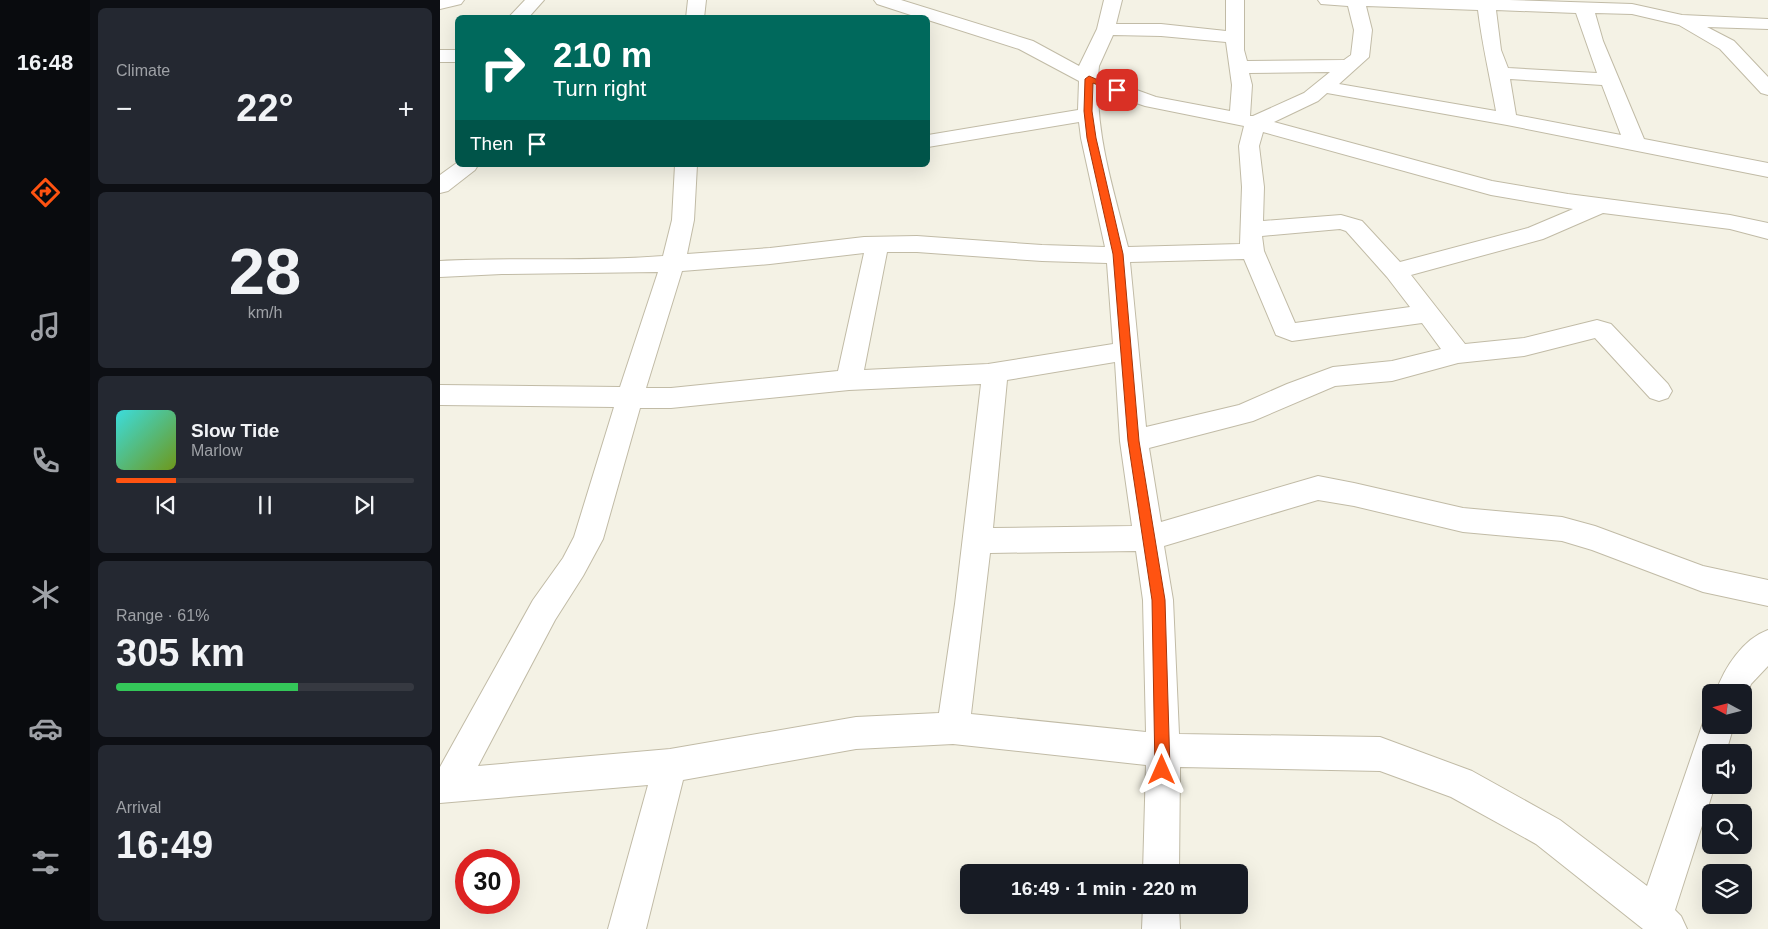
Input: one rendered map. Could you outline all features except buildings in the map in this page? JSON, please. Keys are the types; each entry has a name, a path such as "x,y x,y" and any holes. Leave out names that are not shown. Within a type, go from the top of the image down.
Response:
{"street":[{"path":"440,4 455,0"},
{"path":"520,15 535,0"},
{"path":"695,15 697,0"},
{"path":"883,0 1026,45 1089,79 1152,102 1247,121 1491,188 1730,222 1768,231"},
{"path":"1114,0 1106,29 1089,66 1088,114 1091,138 1118,254 1134,441 1158,600 1163,750 1161,864"},
{"path":"1235,0 1236,38 1247,121 1253,187 1252,240 1285,329 1292,332 1429,313"},
{"path":"1327,0 1584,8 1632,9 1652,7 1682,20 1727,45 1768,89"},
{"path":"1247,121 1310,97 1360,57 1363,30 1356,2"},
{"path":"1486,5 1492,50 1500,73 1507,119"},
{"path":"1584,8 1594,41 1635,143"},
{"path":"1682,20 1768,24"},
{"path":"1106,29 1161,30 1236,38"},
{"path":"440,56 455,56"},
{"path":"1239,67 1350,66"},
{"path":"1500,73 1609,80"},
{"path":"1324,87 1507,119 1768,170"},
{"path":"930,141 1088,114"},
{"path":"440,158 455,160"},
{"path":"440,186 464,167"},
{"path":"445,786 520,651 544,610 573,567 588,539 630,398 673,264 683,220 686,167"},
{"path":"1396,271 1535,234 1601,205"},
{"path":"440,269 673,264 877,244 917,244 1042,253 1118,254 1252,240 1341,222 1354,226 1396,271 1458,354"},
{"path":"849,380 877,244"},
{"path":"1134,441 1244,414 1333,377 1392,371 1458,354 1524,347 1597,329 1602,330 1659,391"},
{"path":"440,395 680,397 849,380 995,372 1126,351"},
{"path":"952,728 970,604 995,372"},
{"path":"976,541 1149,538 1318,488 1342,491 1463,520 1521,523 1562,529 1694,576 1740,589 1768,593"},
{"path":"1736,684 1740,674 1768,644"},
{"path":"445,786 670,766 856,733 952,728 1163,750 1380,754 1460,783 1548,832 1661,922 1715,734"},
{"path":"627,929 670,766"},
{"path":"1161,914 1161,929"}],"route":[{"path":"1117,90 1089,79 1088,111 1091,138 1118,254 1134,441 1143,512 1152,551 1158,600 1162,770"}]}
